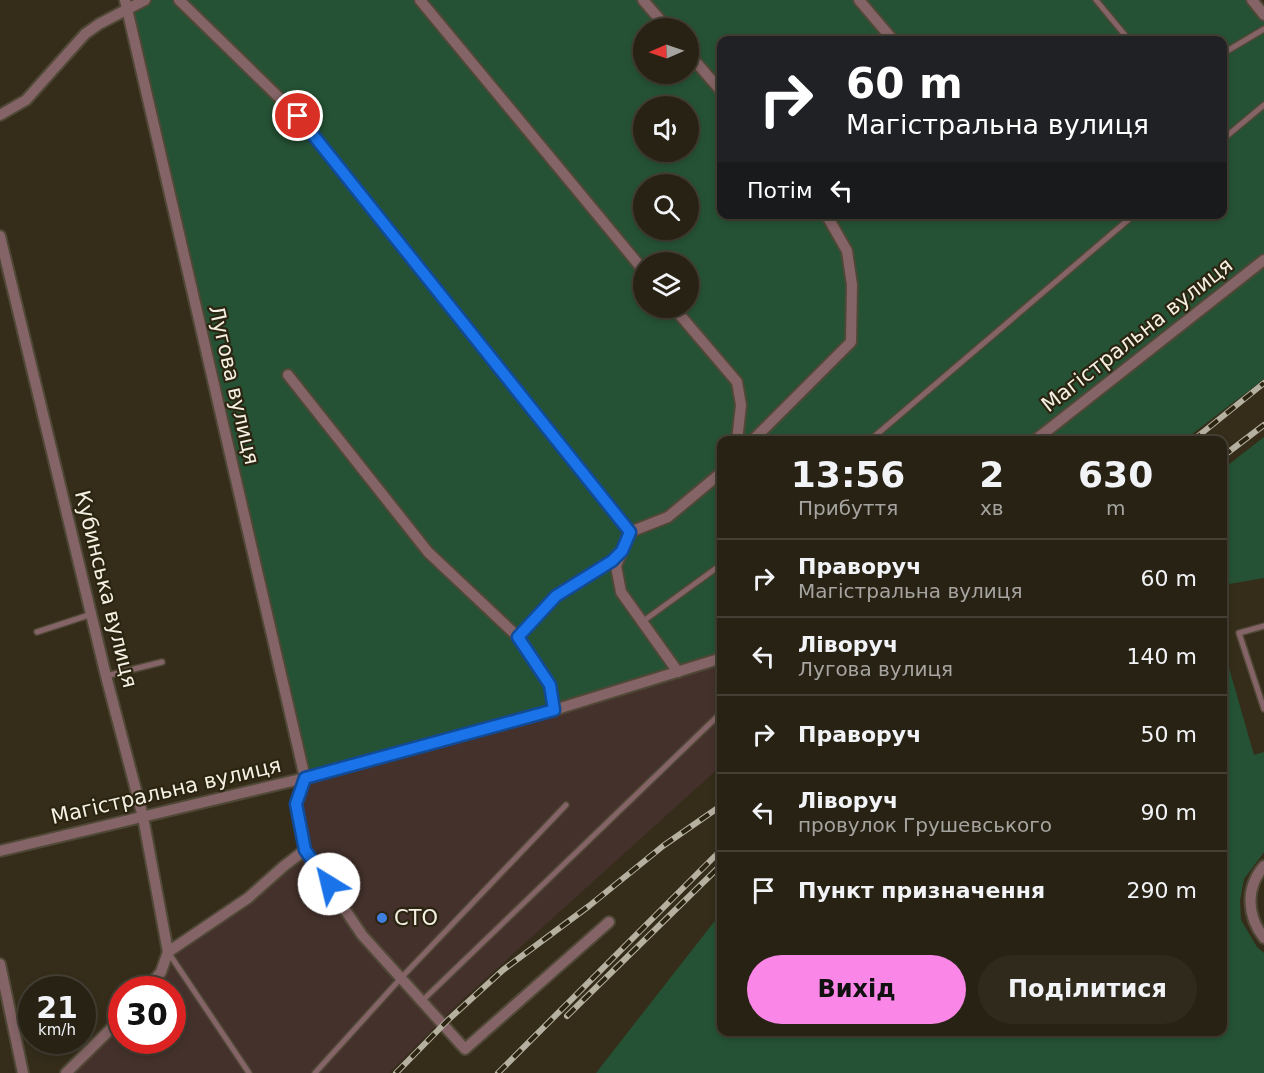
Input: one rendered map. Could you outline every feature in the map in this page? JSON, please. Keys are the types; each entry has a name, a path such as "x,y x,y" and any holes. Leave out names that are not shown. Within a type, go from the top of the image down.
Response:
{"street":[{"path":"0,115 26,100 85,34 126,5 145,0"},
{"path":"179,0 298,116 630,532"},
{"path":"420,0 633,259"},
{"path":"643,0 658,18"},
{"path":"859,0 890,36"},
{"path":"1252,0 1264,15"},
{"name":"Лугова вулиця","path":"126,5 305,778"},
{"path":"699,66 717,86"},
{"path":"757,436 851,342 852,285 847,251 829,219"},
{"name":"Кубинська вулиця","path":"0,236 106,676 143,817 168,952"},
{"name":"Магістральна вулиця","path":"1040,436 1264,260"},
{"path":"682,318 736,382 741,405 738,436"},
{"path":"288,375 428,552 518,637 550,685 554,710"},
{"path":"678,672 621,592 616,566 630,532 668,517 717,476"},
{"path":"518,637 556,596 612,561 622,551"},
{"name":"Магістральна вулиця","path":"0,851 305,778 554,710 717,660"},
{"path":"305,778 296,804 305,850 362,934 465,1049 609,922"},
{"path":"158,976 168,952 248,898 305,850"},
{"path":"1264,866 1253,887 1250,903 1252,920 1264,938"},
{"path":"0,964 22,1073"},
{"path":"66,1073 108,1032"}],"lane":[{"path":"1096,0 1126,36"},
{"path":"1227,51 1264,29"},
{"path":"1227,136 1264,105"},
{"path":"875,436 1129,219"},
{"path":"642,622 717,568"},
{"path":"37,632 92,614"},
{"path":"1264,626 1239,633 1264,709"},
{"path":"106,676 162,663"},
{"path":"422,1001 717,716"},
{"path":"315,1073 401,978 566,805"},
{"path":"168,952 249,1073"}],"shaded area":[{"path":"717,659 717,770 461,1001 389,1073 66,1073 85,1054 96,1054 96,1043 108,1031 108,1054 186,1054 186,976 154,976 168,952 305,850 296,804 305,778"}],"green space":[{"path":"145,0 1252,0 1264,15 1264,379 1190,436 717,436 717,659 305,778 127,10"},
{"path":"1264,437 1264,578 1227,584 1227,466"},
{"path":"1227,661 1254,755 1264,752 1264,852 1244,879 1240,901 1241,920 1257,947 1264,953 1264,1073 596,1073 717,918 717,1036 1227,1036"}],"railway":[{"path":"1198,436 1264,383"},
{"path":"1227,453 1264,425"},
{"path":"396,1073 448,1020 503,970 589,906 663,846 717,808"},
{"path":"498,1073 717,854"},
{"path":"567,1016 717,869"}],"place":[{"name":"СТО","path":"382,918"}],"route":[{"path":"298,116 630,532 622,551 612,561 556,596 518,637 550,685 554,710 305,778 296,804 305,850 329,884"}]}
